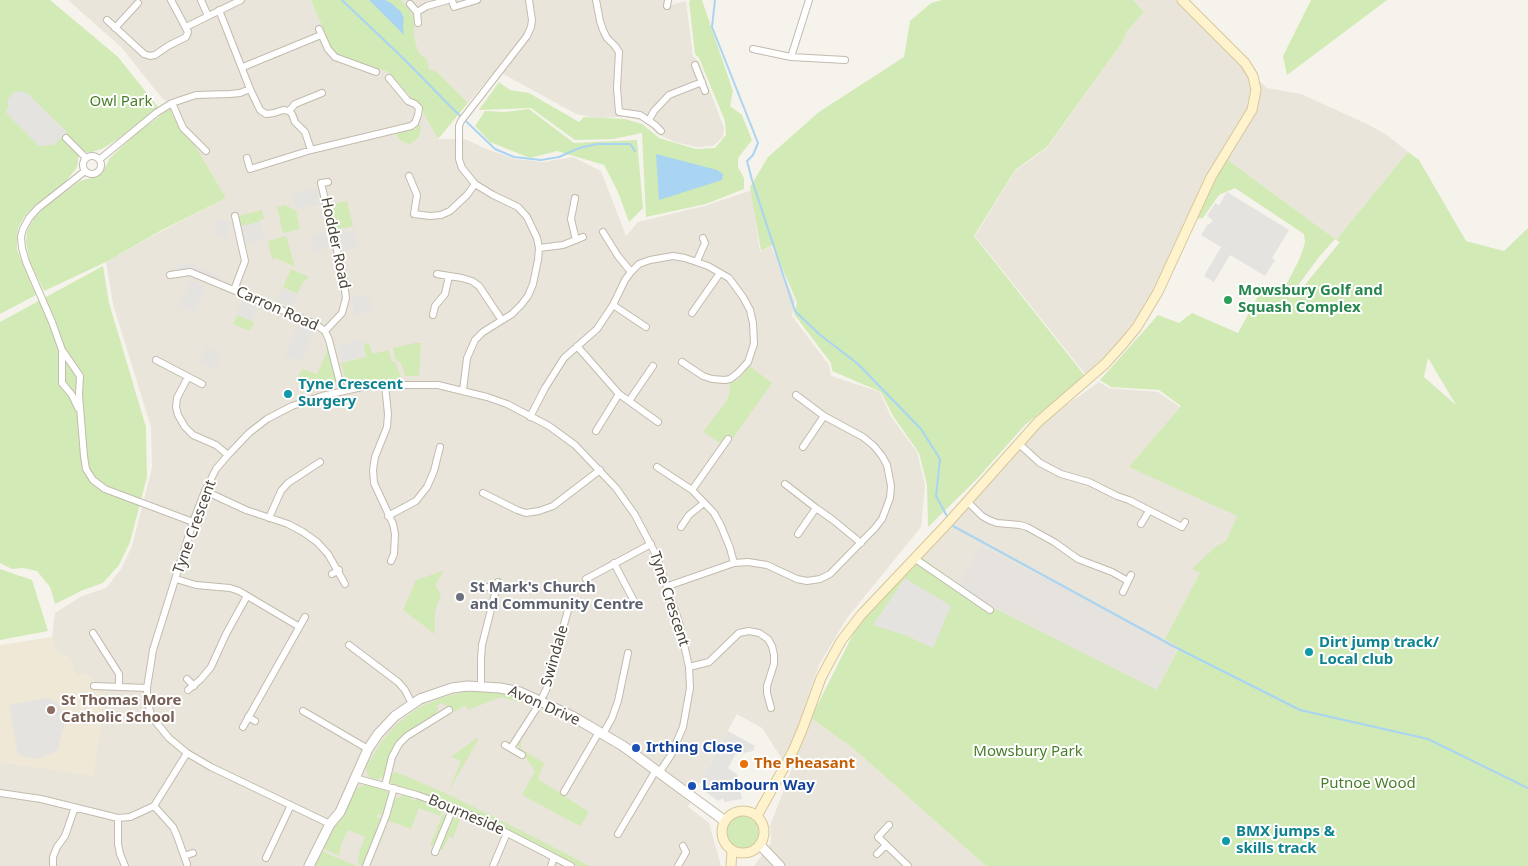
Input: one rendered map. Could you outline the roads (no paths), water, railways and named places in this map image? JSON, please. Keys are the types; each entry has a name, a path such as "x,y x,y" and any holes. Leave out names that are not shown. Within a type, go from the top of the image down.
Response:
{"main road":[{"path":"757,816 793,751 821,678 841,641 861,615 947,524 1038,422 1105,364 1137,327 1163,283 1211,177 1252,110 1256,90 1253,76 1249,70 1182,0"},
{"path":"735,812 748,812 757,816 763,825 764,832 760,845 744,854 732,850 727,846 722,834 725,821 735,812"},
{"path":"731,866 732,850"}],"street":[{"path":"107,20 144,54 150,56 186,37 188,32 171,0"},
{"path":"202,0 208,16"},
{"path":"186,27 240,0"},
{"path":"417,12 427,6 448,0"},
{"path":"452,0 454,7 477,0"},
{"path":"463,390 467,358 475,340 501,319 512,314 528,296 533,284 538,248 533,227 518,207 475,184 462,168 459,159 459,126 527,36 532,20 529,0"},
{"path":"596,0 603,30 619,52 617,88 619,112 640,115 661,131"},
{"path":"792,57 808,0"},
{"path":"115,28 138,3"},
{"path":"410,4 417,12 418,23"},
{"path":"219,10 260,110 266,114 283,110 289,111 295,122 304,132 311,150"},
{"path":"242,67 320,32 328,49 336,58 376,72"},
{"path":"753,49 792,57 845,60"},
{"path":"696,65 705,91"},
{"path":"247,158 250,169 311,150 411,126 415,123 419,108 408,101 389,78"},
{"path":"649,120 654,111 669,96 702,82"},
{"path":"100,159 156,113 172,103 196,95 240,93 250,89"},
{"path":"289,111 295,104 322,93"},
{"path":"172,103 183,128 206,151"},
{"path":"66,138 86,158"},
{"path":"93,156 100,159 102,165 99,172 91,174 85,171 83,165 86,158 93,156"},
{"path":"85,171 38,208 29,218 21,238 26,262 62,350 80,376 86,469 93,480 104,489 193,522"},
{"path":"408,176 417,195 414,214 430,216 441,215 450,211 467,195 475,184"},
{"name":"Hodder Road","path":"325,331 342,313 346,298 343,275 321,183 328,182"},
{"path":"575,198 571,219 576,240"},
{"path":"234,290 245,260 235,216"},
{"path":"603,232 631,272"},
{"path":"538,248 563,245 583,237"},
{"path":"697,261 706,243"},
{"path":"530,417 554,372 564,358 597,330 631,272 640,264 650,260 673,256 697,261 728,278 737,287 750,310 754,344 748,362 738,373 730,379 721,381 703,376 682,362"},
{"name":"Carron Road","path":"170,275 190,272 315,324 325,331 329,340 342,391"},
{"path":"692,313 720,273"},
{"path":"437,274 472,281 479,286 501,319"},
{"path":"433,315 435,306 445,294 449,276"},
{"path":"613,305 646,328"},
{"path":"577,346 619,394 658,422"},
{"path":"62,350 62,383 72,395 81,413"},
{"path":"160,360 202,384"},
{"path":"628,401 653,366"},
{"path":"188,377 177,398 176,407 178,415 185,427 193,435 216,445 228,454"},
{"path":"385,384 388,414 387,426 375,457 374,476 376,489 395,534 391,545 394,554 391,561"},
{"name":"Tyne Crescent","path":"330,824 211,767 187,753 169,738 151,716 147,688 153,650 193,522 216,469 249,433 267,419 292,406 342,391 385,384 438,385 487,396 506,404 549,426 575,445 616,488 651,544 668,586 689,667 690,688 683,727 671,755 658,772"},
{"path":"596,431 619,394"},
{"path":"668,586 734,563 757,562 797,579 807,581 820,580 830,574 878,523 890,498 891,486 888,470 882,456 863,436 824,416 796,395"},
{"path":"803,447 824,416"},
{"path":"692,490 728,439"},
{"path":"1018,443 1040,462 1061,474 1089,482 1182,527 1185,522"},
{"path":"388,516 416,500 426,488 434,471 440,447"},
{"path":"269,518 281,491 288,483 320,462"},
{"path":"658,466 692,490 714,513 730,548 734,563"},
{"path":"483,493 526,513 539,511 553,506 600,470"},
{"path":"785,484 834,520 861,543"},
{"path":"205,491 246,510 288,524 310,537 328,554 344,584"},
{"path":"967,501 982,516 989,520 997,523 1020,525 1054,542 1078,559 1130,578 1123,592"},
{"path":"681,527 690,515 704,503"},
{"path":"798,534 816,508"},
{"path":"1141,524 1149,511"},
{"path":"586,579 651,544"},
{"path":"914,558 990,610"},
{"path":"614,563 627,595 636,603"},
{"path":"332,574 338,570"},
{"path":"176,579 203,586 230,588 298,626"},
{"path":"481,686 480,659 482,645 498,582"},
{"path":"488,587 496,590"},
{"path":"187,679 191,688 210,667 247,596"},
{"name":"Swindale","path":"522,755 508,746 541,701 552,670 568,610"},
{"path":"243,727 298,626 305,617"},
{"path":"689,667 709,662 739,633 749,631 759,633 768,639 774,655 774,664 767,686 771,708"},
{"path":"93,633 118,674 119,687"},
{"path":"349,645 398,682 405,690 412,704"},
{"path":"564,792 612,718 618,701 628,653"},
{"path":"94,686 147,688"},
{"name":"Avon Drive","path":"309,866 330,824 340,812 368,748 378,734 395,716 412,704 430,695 452,688 481,686 520,692 572,716 623,746 725,821"},
{"path":"384,786 392,757 399,744 407,736 449,710"},
{"path":"303,711 368,748"},
{"path":"248,717 255,721"},
{"path":"0,793 41,799 118,818 130,817 154,806 187,753"},
{"path":"618,834 658,772"},
{"name":"Bourneside","path":"355,778 418,795 478,818 571,866"},
{"path":"366,866 386,816 394,788"},
{"path":"266,858 291,805"},
{"path":"154,806 172,827 187,864"},
{"path":"54,866 54,856 65,836 74,807"},
{"path":"436,852 453,808"},
{"path":"118,818 118,844 125,866"},
{"path":"889,825 878,837 908,866"},
{"path":"493,866 507,833"},
{"path":"760,845 780,866"},
{"path":"877,854 886,845"},
{"path":"678,866 687,850"},
{"path":"184,856 193,854"},
{"path":"551,866 554,857"}],"water":[{"path":"369,0 385,0 401,12 404,18 404,35"},
{"path":"656,154 717,170 723,174 722,180 659,200"}],"waterway":[{"path":"342,0 495,149 514,157 541,160 559,157 579,148 597,144 630,144 635,151"},
{"path":"715,0 712,27 758,143 753,155 747,161 795,311 819,334 858,364 921,429 940,459 936,496 948,518"},
{"path":"952,524 1173,646 1300,710 1428,739 1528,788"}],"place":[{"name":"Mowsbury Golf and Squash Complex","path":"1228,300"},
{"name":"Tyne Crescent Surgery","path":"288,394"},
{"name":"St Mark's Church and Community Centre","path":"460,597"},
{"name":"Dirt jump track/ Local club","path":"1309,652"},
{"name":"St Thomas More Catholic School","path":"51,710"},
{"name":"Irthing Close","path":"636,748"},
{"name":"The Pheasant","path":"744,764"},
{"name":"Lambourn Way","path":"692,786"},
{"name":"BMX jumps & skills track","path":"1226,841"}],"park label":[{"name":"Owl Park","path":"121,102"},
{"name":"Mowsbury Park","path":"1028,752"},
{"name":"Putnoe Wood","path":"1368,784"}]}
